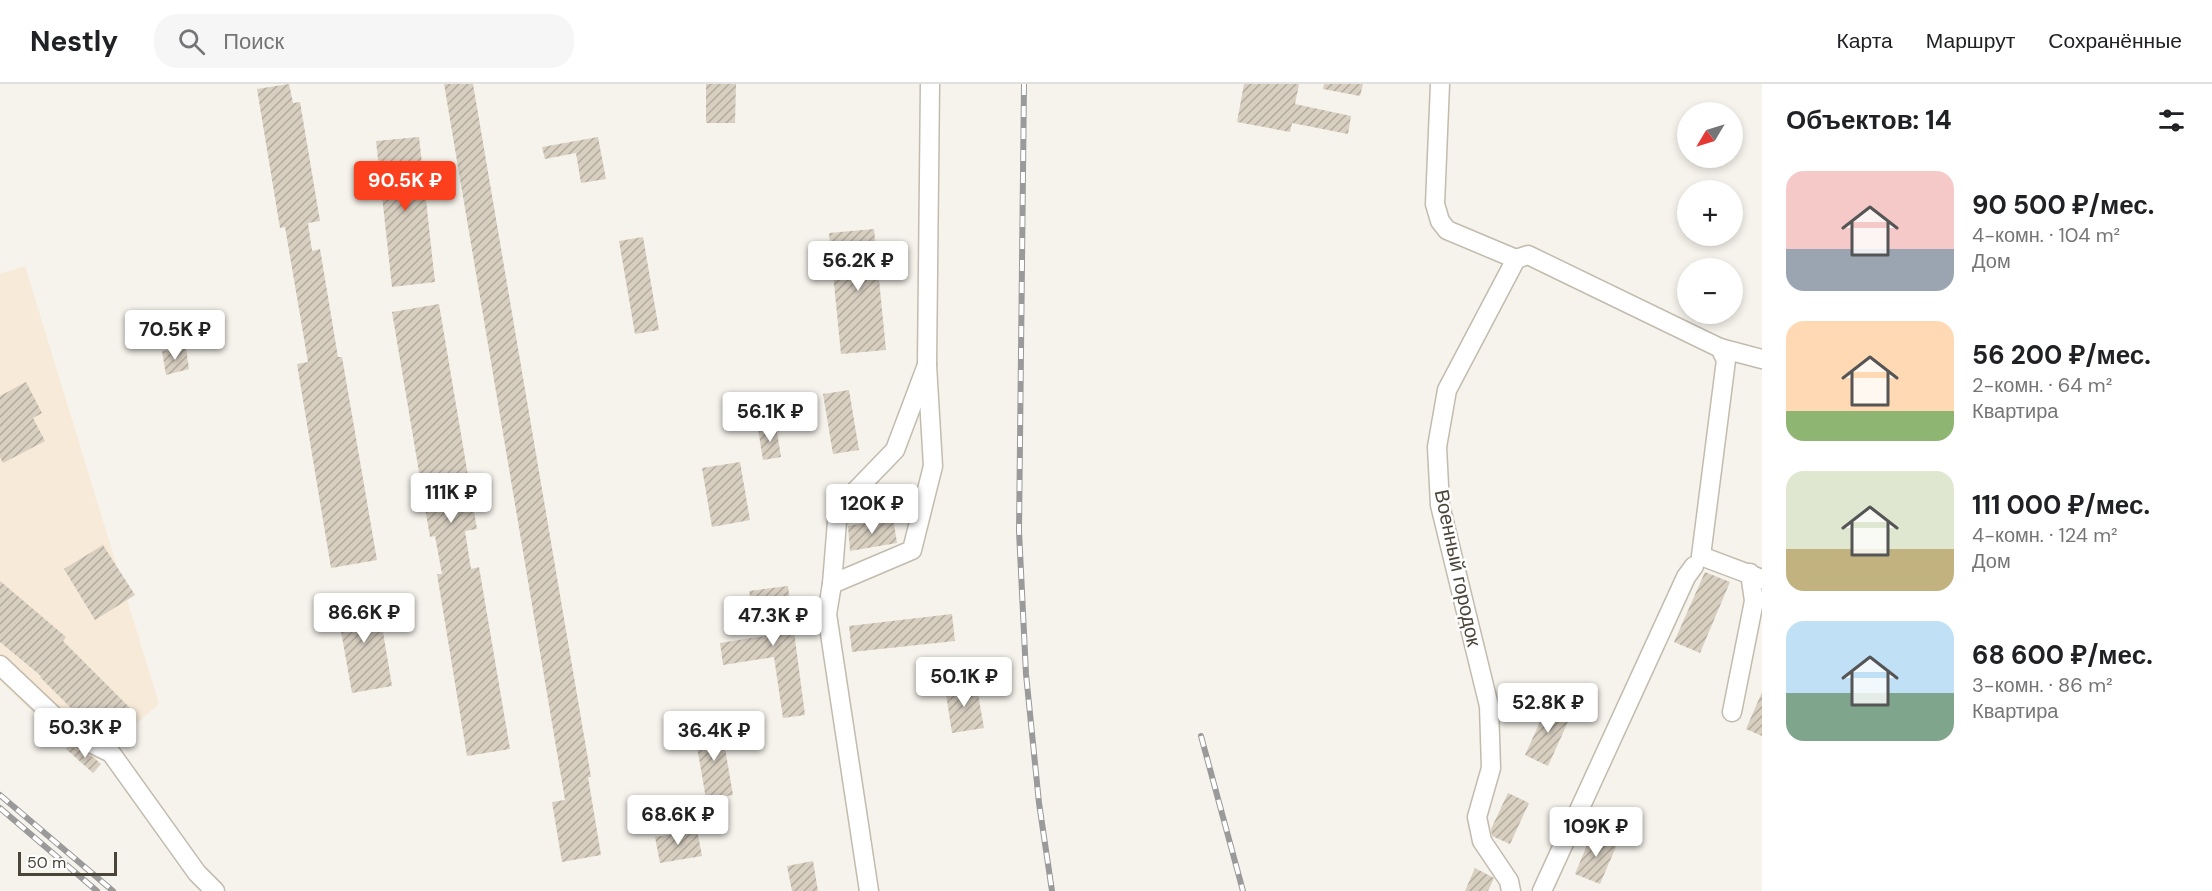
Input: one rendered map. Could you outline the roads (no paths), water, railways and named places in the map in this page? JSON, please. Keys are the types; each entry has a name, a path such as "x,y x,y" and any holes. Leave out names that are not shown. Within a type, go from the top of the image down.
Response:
{"street":[{"path":"832,584 912,550 933,466 927,365 930,84"},
{"path":"1440,84 1435,204 1440,220 1447,230 1516,259 1528,255 1720,348 1762,360"},
{"name":"Военный городок","path":"1511,891 1509,881 1482,841 1477,817 1491,768 1489,706 1440,505 1437,447 1447,390 1516,259"},
{"path":"1720,348 1726,360 1701,556 1756,576 1754,601 1732,712"},
{"path":"869,891 827,614 832,584 838,509 895,450 927,365"},
{"path":"1542,891 1686,577 1694,566"},
{"path":"0,665 74,735 111,753 197,873 215,891"}],"railway":[{"path":"1024,84 1019,531 1026,674 1039,803 1052,891"},
{"path":"1201,736 1243,891"},
{"path":"0,795 113,891"},
{"path":"0,808 97,891"}]}
